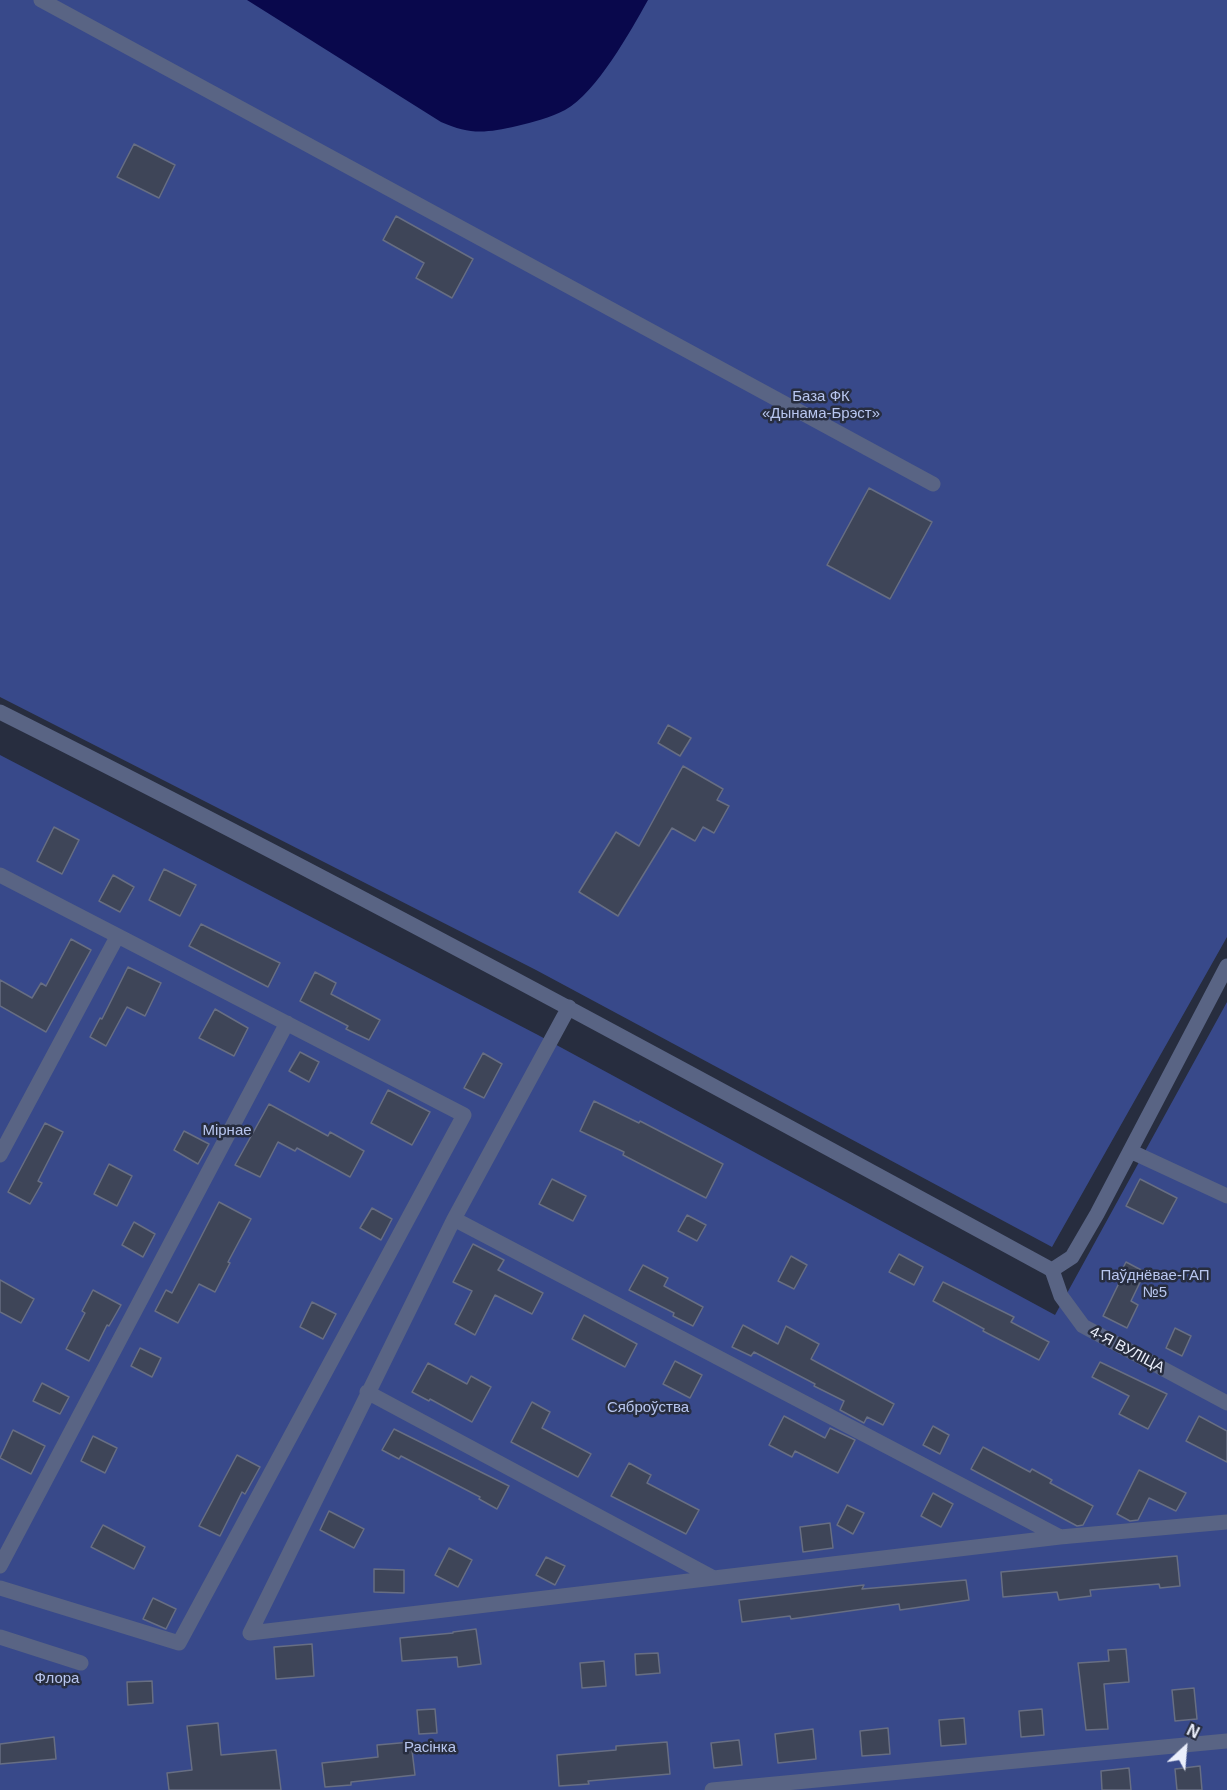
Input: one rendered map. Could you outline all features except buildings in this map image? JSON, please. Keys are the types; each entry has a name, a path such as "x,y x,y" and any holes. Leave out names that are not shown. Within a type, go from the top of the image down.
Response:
{"street":[{"path":"41,0 933,484"},
{"path":"0,712 177,801 569,1007 1052,1270 1072,1257 1222,987 1227,966"},
{"path":"0,875 464,1115 179,1643 0,1588"},
{"path":"0,1155 117,937"},
{"path":"569,1007 454,1219 250,1633 1060,1537 1227,1522"},
{"path":"0,1566 287,1023"},
{"path":"1130,1151 1227,1196"},
{"path":"454,1219 1060,1537"},
{"name":"4-Я ВУЛІЦА","path":"1052,1270 1061,1296 1083,1326 1227,1403"},
{"path":"368,1392 712,1577"},
{"path":"0,1637 81,1662"},
{"path":"712,1790 1227,1741"}],"green space":[{"name":"База ФК «Дынама-Брэст»","path":"0,0 1227,0 1227,937 1052,1247 536,970 0,697"},
{"path":"0,755 538,1035 1055,1315 1227,1002 1227,1790 0,1790"}],"shaded area":[{"path":"247,0 648,0 601,76 577,101 565,110 541,119 478,132 441,122"}],"park label":[{"name":"Мірнае","path":"227,1131"},
{"name":"Паўднёвае-ГАП №5","path":"1155,1284"},
{"name":"Сяброўства","path":"648,1408"},
{"name":"Флора","path":"57,1679"},
{"name":"Расінка","path":"430,1748"}]}
